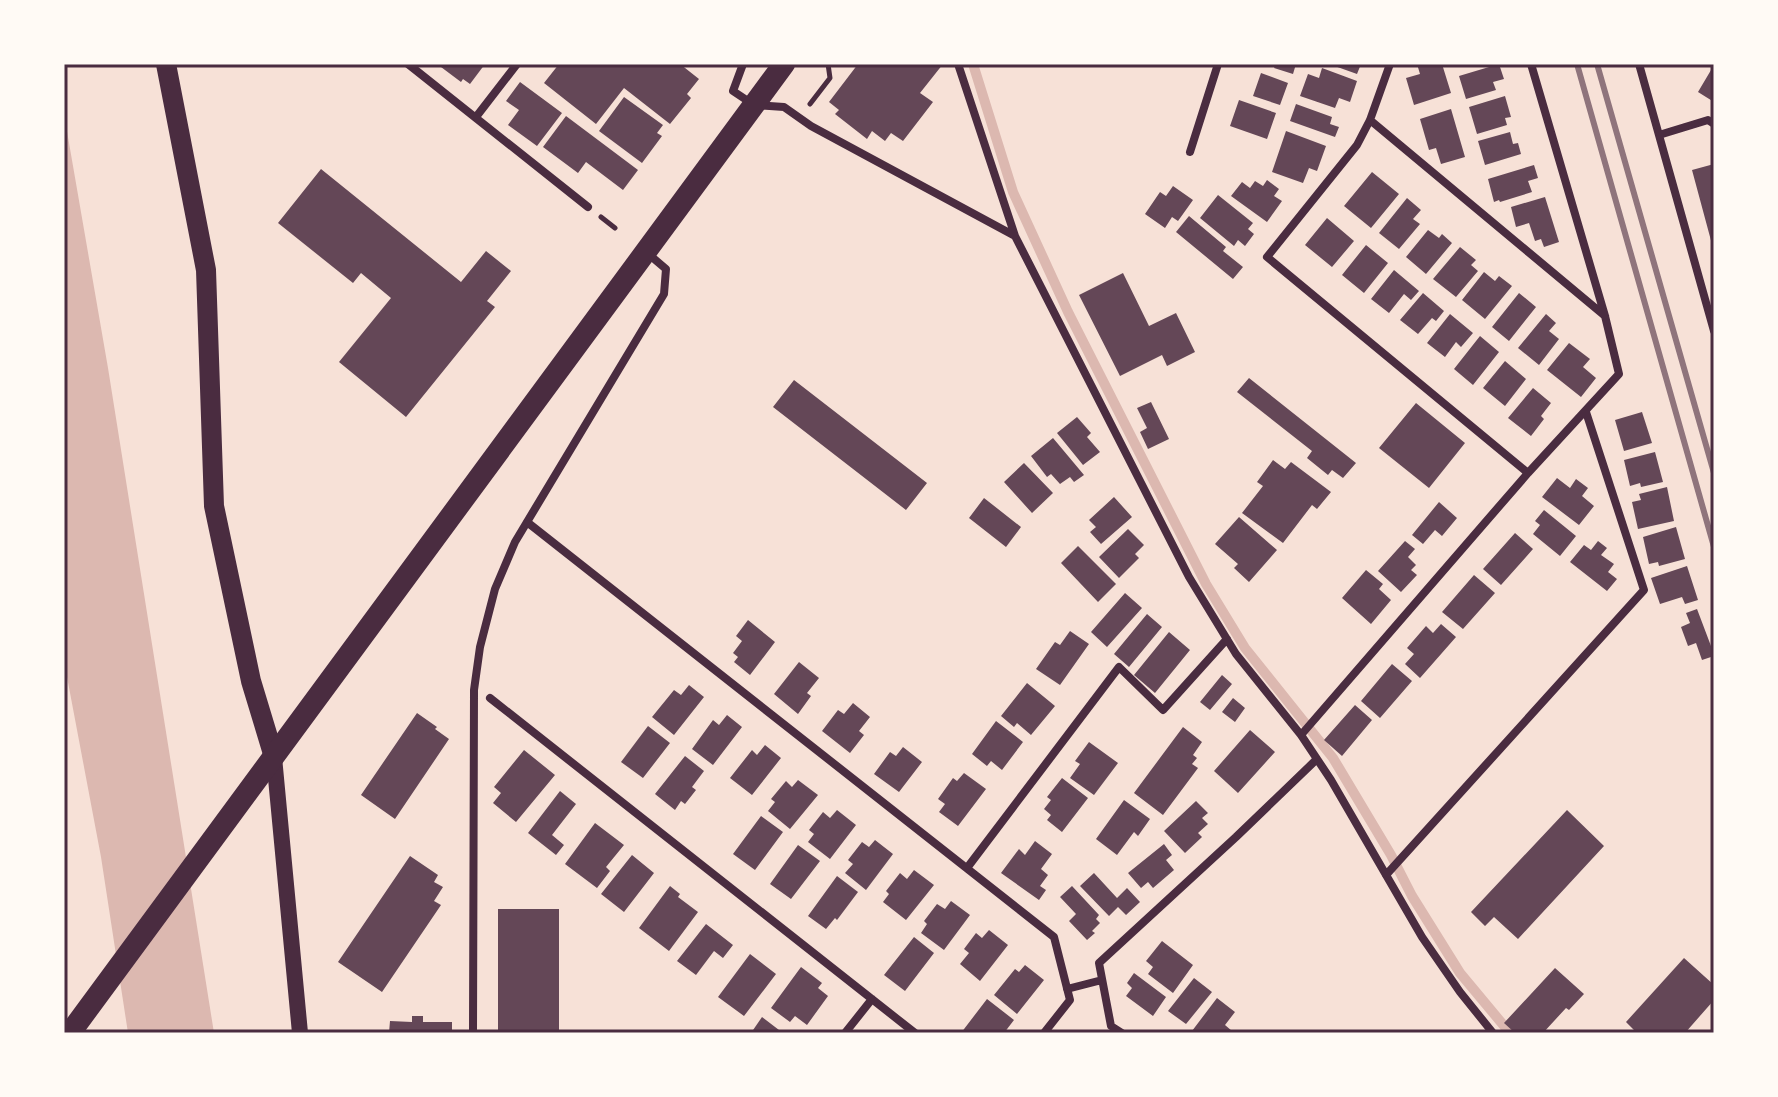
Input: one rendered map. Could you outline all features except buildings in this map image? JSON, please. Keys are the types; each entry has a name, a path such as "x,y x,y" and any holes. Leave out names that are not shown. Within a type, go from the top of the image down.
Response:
{"highway":[{"path":"70,1033 784,64"}],"main road":[{"path":"166,64 206,270 214,506 251,681 274,757 300,1033"}],"street":[{"path":"408,64 588,207"},
{"path":"476,117 517,64"},
{"path":"743,64 733,91 754,105 784,107 811,126 1015,236"},
{"path":"958,64 1015,236 1189,577 1236,654 1306,730 1317,759 1389,872 1445,970 1493,1033"},
{"path":"1190,152 1218,64"},
{"path":"1390,64 1370,120 1357,145 1267,257 1528,473"},
{"path":"1306,730 1528,473 1619,374 1531,64"},
{"path":"1639,64 1714,331"},
{"path":"1370,120 1605,316"},
{"path":"1659,135 1708,120 1714,124"},
{"path":"473,1033 474,690 480,647 495,589 515,542 664,294 666,269 645,251"},
{"path":"1389,872 1644,590 1586,412"},
{"path":"527,522 1054,937 1070,1000 1044,1033"},
{"path":"967,868 1119,667 1163,710 1227,639"},
{"path":"490,698 915,1033"},
{"path":"1122,1033 1111,1026 1099,963 1317,759"},
{"path":"1067,989 1102,980"},
{"path":"845,1033 872,999"}],"path":[{"path":"799,118 830,78 828,64"}],"shaded area":[{"path":"64,114 108,368 214,1033 128,1033 101,857 64,661"}],"waterway":[{"path":"973,64 1013,192 1068,312 1206,584 1245,648 1333,758 1460,973 1510,1033"}],"railway":[{"path":"1577,64 1714,547"},
{"path":"1597,64 1714,473"}]}
